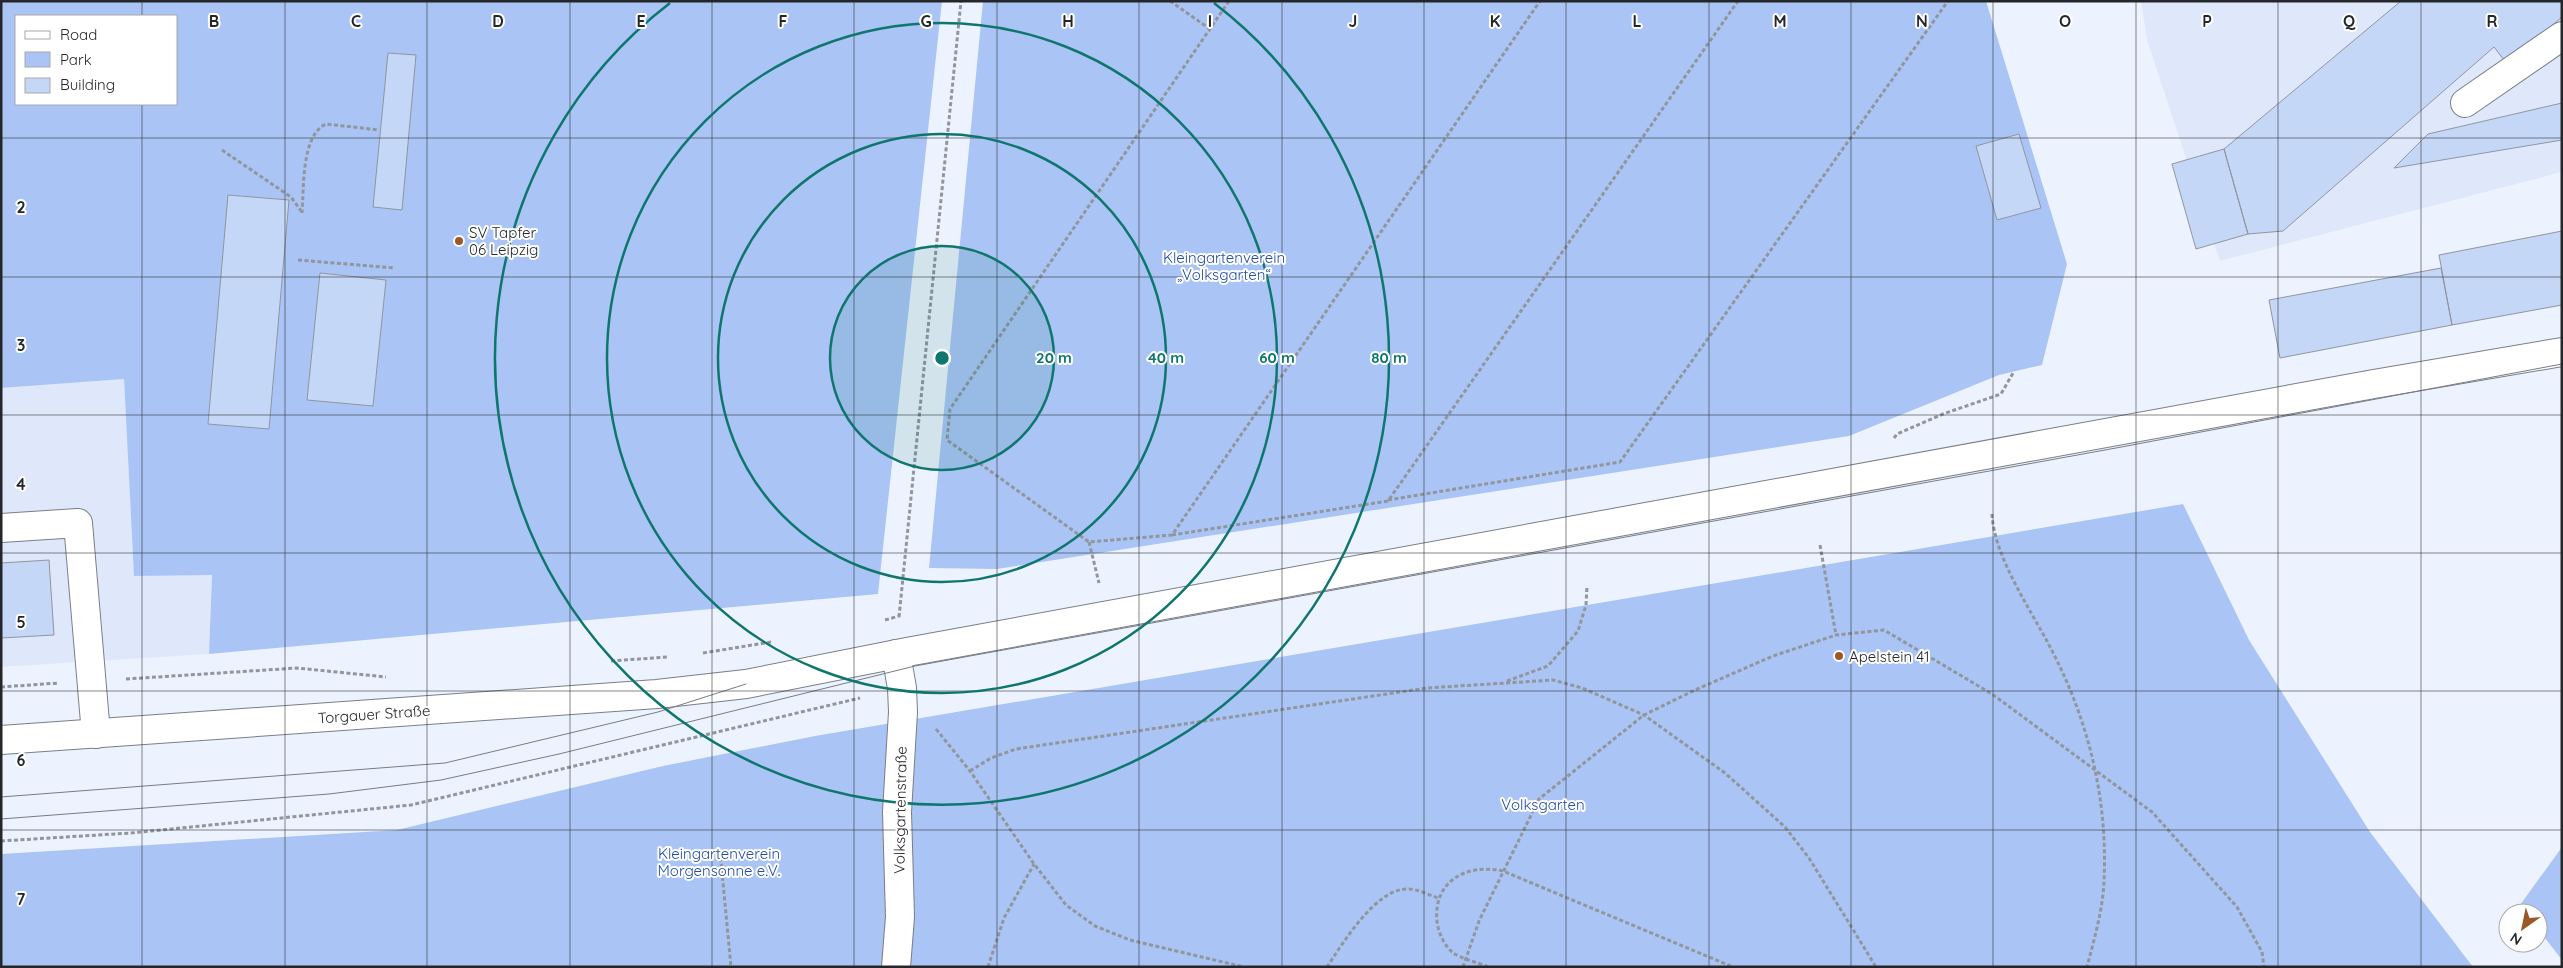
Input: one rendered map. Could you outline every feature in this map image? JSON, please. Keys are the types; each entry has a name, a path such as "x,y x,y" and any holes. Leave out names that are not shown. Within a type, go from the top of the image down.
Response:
{"main road":[{"path":"2465,103 2562,36"},
{"name":"Torgauer Straße","path":"1,740 657,694 746,684 896,654 2374,384 2562,352"},
{"path":"1,528 78,523 96,734"},
{"name":"Volksgartenstraße","path":"896,654 902,688 897,812 900,916 896,967"}],"path":[{"path":"896,654 961,1"},
{"path":"1170,1 1210,29"},
{"path":"1229,1 950,409 947,440 1089,542 1172,535 1620,462 1948,1"},
{"path":"1172,535 1540,1"},
{"path":"1388,501 1738,1"},
{"path":"222,150 291,197 302,213 308,143 320,127 326,124 379,130"},
{"path":"298,260 395,268"},
{"path":"1893,441 1896,434 1943,414 2001,394 2013,373"},
{"path":"1992,514 1992,530 2010,571 2067,678 2097,771 2103,827 2104,883 2088,967"},
{"path":"1089,542 1099,583"},
{"path":"1820,545 1836,635"},
{"path":"1504,682 1548,666 1578,631 1586,605 1587,586"},
{"path":"880,622 899,616"},
{"path":"1463,967 1479,921 1539,799 1644,715 1695,690 1773,656 1836,635 1884,630 1992,694 2152,812 2237,907 2262,952 2264,967"},
{"path":"697,654 774,642"},
{"path":"609,661 668,656"},
{"path":"1,687 297,668 393,678"},
{"path":"970,771 991,758 1016,749 1427,688 1553,680 1582,688 1644,715 1710,761 1785,827 1820,875 1876,967"},
{"path":"902,688 970,771 1034,864 1066,904 1095,926 1130,940 1244,967"},
{"path":"1,841 131,833 412,805 845,702"},
{"path":"720,851 731,967"},
{"path":"988,967 1004,918 1034,864"},
{"path":"1488,967 1453,952 1443,941 1437,927 1438,898 1448,884 1459,875 1473,869 1488,868 1503,871 1733,967"},
{"path":"1326,967 1350,932 1383,897 1408,889 1438,898"}],"shaded area":[{"path":"2141,1 2562,1 2562,172 2220,261 2147,40"},
{"path":"124,379 134,575 212,574 209,654 1,667 1,388"}],"green space":[{"name":"SV Tapfer 06 Leipzig","path":"1,1 942,1 878,594 209,654 212,575 134,576 124,379 1,388"},
{"name":"Kleingartenverein „Volksgarten“","path":"983,1 1986,1 2067,264 2042,365 1999,375 1849,436 997,569 929,568"},
{"name":"Volksgarten","path":"2183,504 2249,640 2370,832 2473,967 1,967 1,854 397,830 663,766 815,736"},
{"path":"2562,847 2562,960 2548,942 2548,903 2521,903"}],"building":[{"path":"2401,1 2562,1 2562,17 2507,64 2494,47 2283,231 2248,234 2224,149"},
{"path":"388,53 416,55 402,210 373,207"},
{"path":"2562,103 2562,140 2394,168 2428,134"},
{"path":"2019,134 2041,208 1997,220 1976,146"},
{"path":"2224,149 2248,234 2196,249 2172,164"},
{"path":"228,195 289,200 269,429 208,424"},
{"path":"2562,231 2562,305 2452,325 2439,255"},
{"path":"2441,268 2452,325 2280,358 2269,300"},
{"path":"320,273 386,280 373,406 307,400"},
{"path":"49,560 54,635 1,638 1,563"}],"tram line":[{"path":"1,819 329,794 441,780 559,754 915,666 2116,448 2562,364"},
{"path":"1,797 445,763 658,712 746,684"}],"place":[{"name":"SV Tapfer 06 Leipzig","path":"459,241"},
{"name":"Apelstein 41","path":"1839,656"}],"park label":[{"name":"Kleingartenverein Morgensonne e.V.","path":"719,862"}]}
